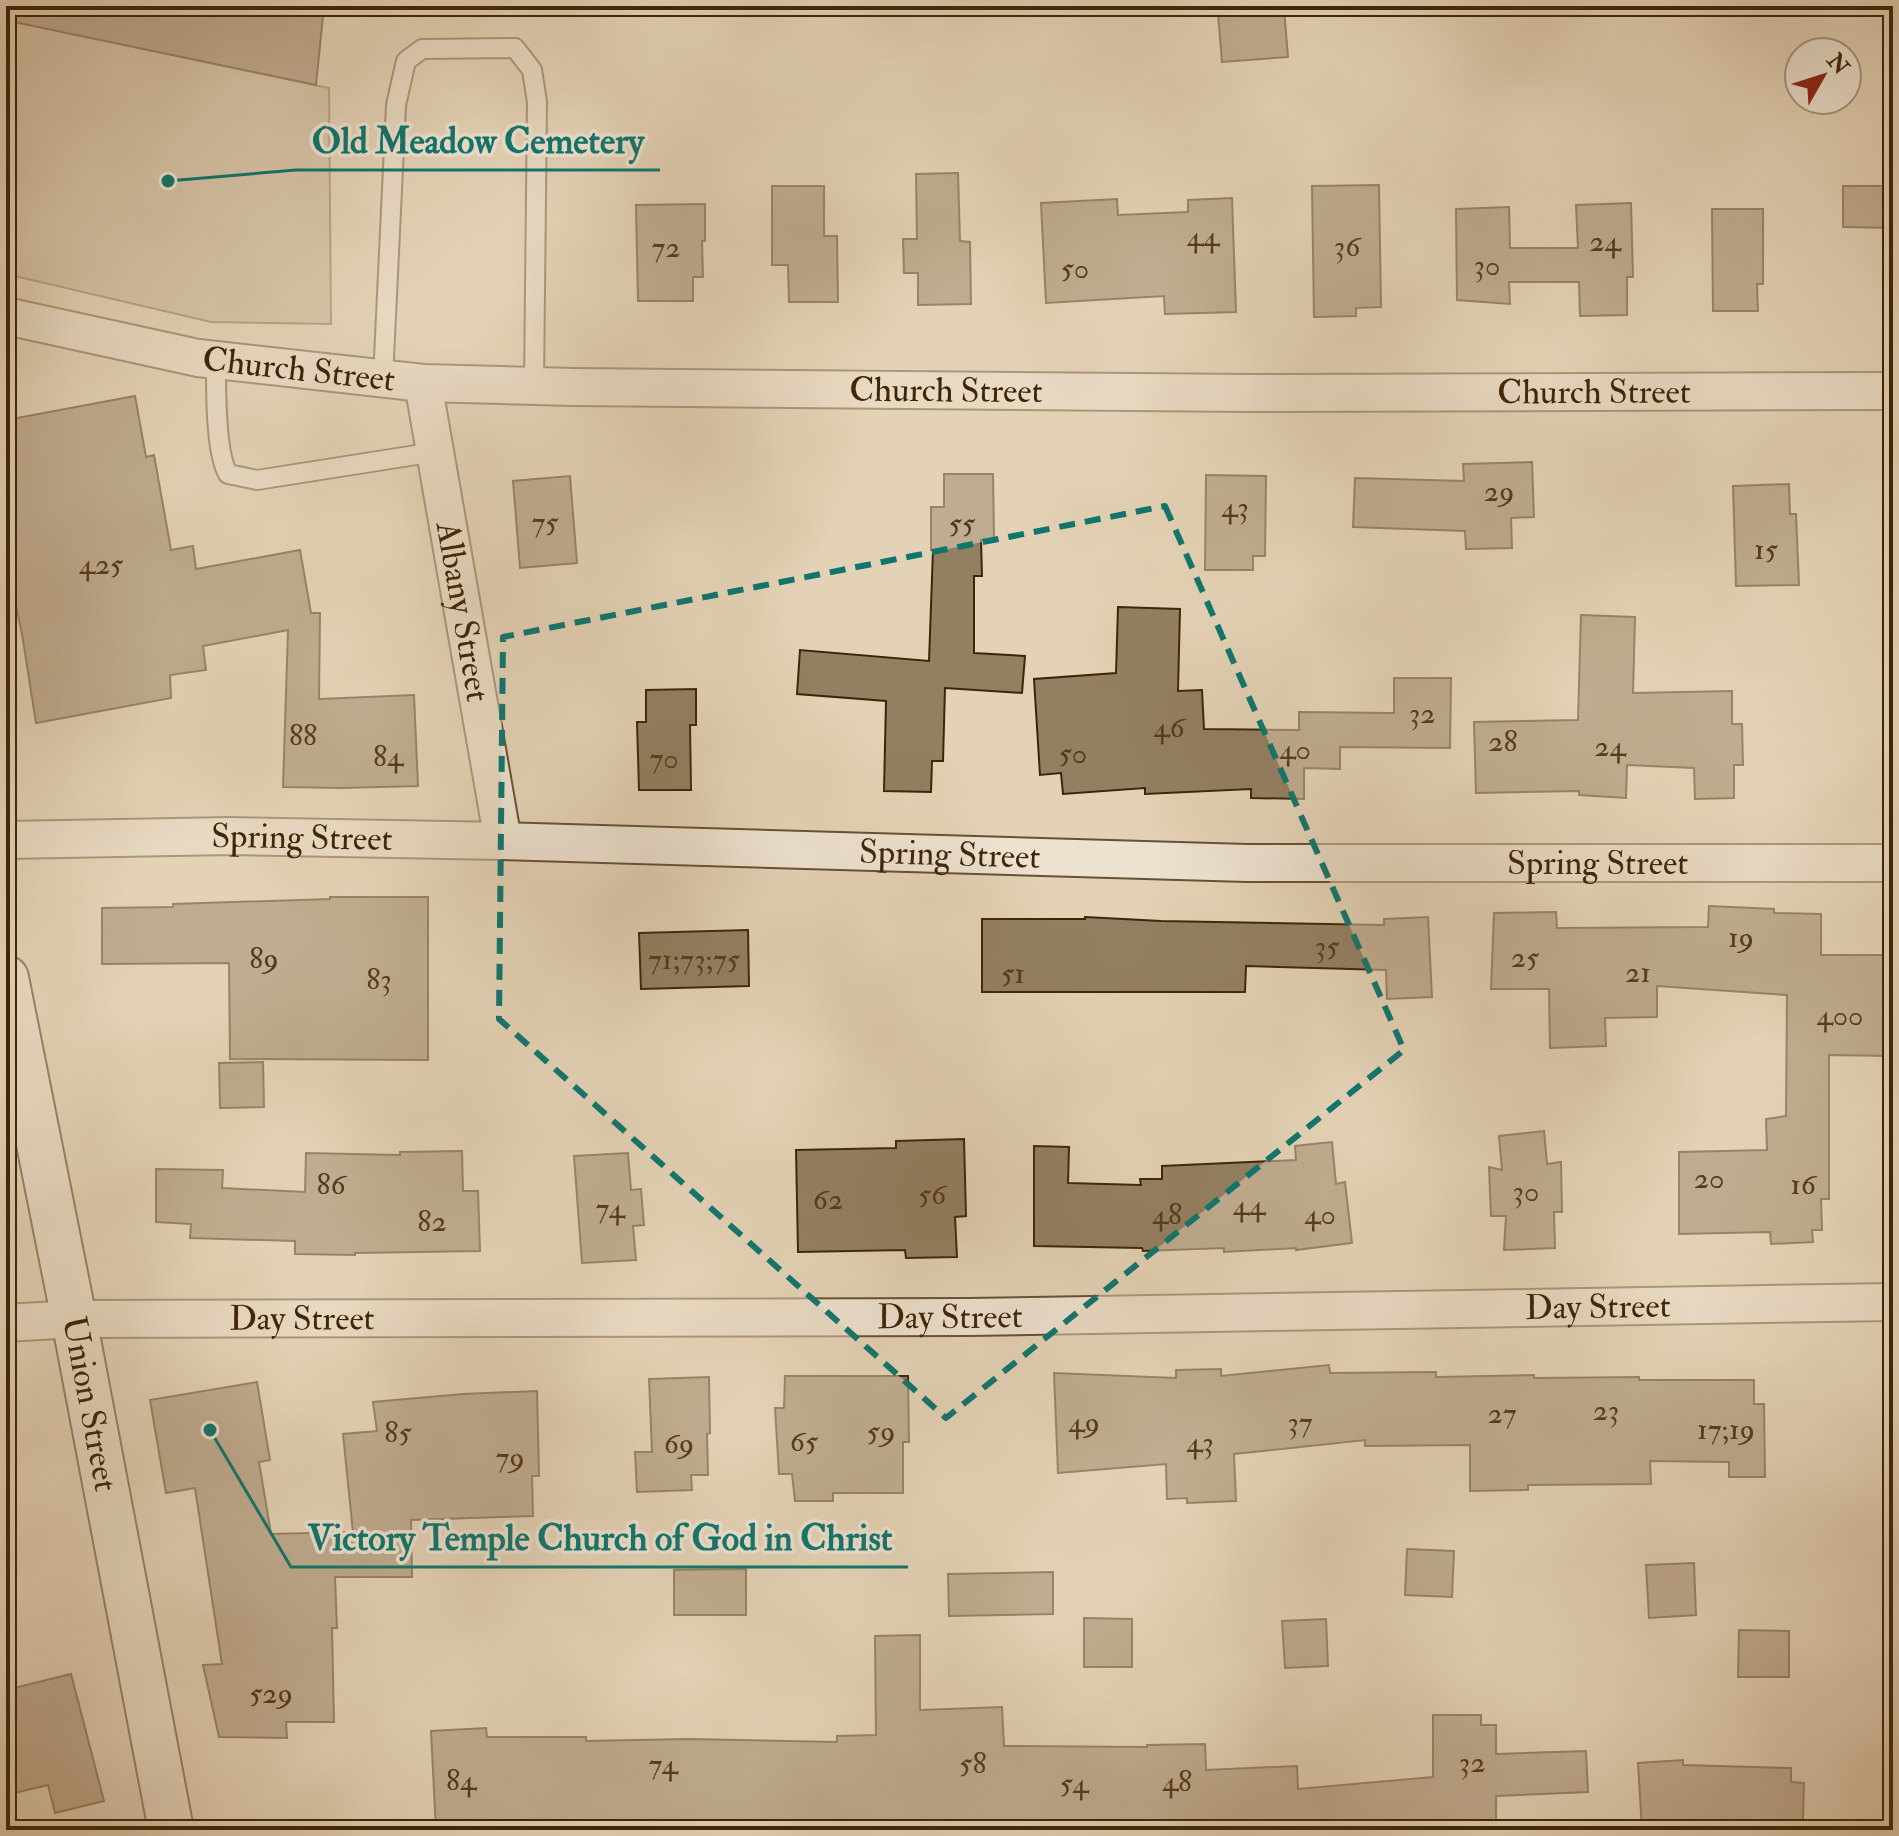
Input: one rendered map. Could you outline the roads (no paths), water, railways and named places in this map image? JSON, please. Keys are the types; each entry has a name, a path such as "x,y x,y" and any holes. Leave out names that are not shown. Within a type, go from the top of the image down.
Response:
{"main road":[{"name":"Union Street","path":"6,978 171,1830"}],"street":[{"name":"Church Street","path":"6,316 198,358 423,383 1235,393 1893,391"},
{"name":"Albany Street","path":"423,383 503,841"},
{"name":"Spring Street","path":"6,840 230,836 503,841 1247,863 1893,863"},
{"name":"Day Street","path":"6,1323 74,1319 968,1317 1893,1302"}],"lane":[{"path":"383,379 396,105 406,61 422,49 515,48 532,70 537,102 534,386"},
{"path":"216,360 216,399 223,464 228,474 257,480 435,452"}],"place":[{"name":"Old Meadow Cemetery","path":"168,181"},
{"name":"Victory Temple Church of God in Christ","path":"210,1430"}]}
